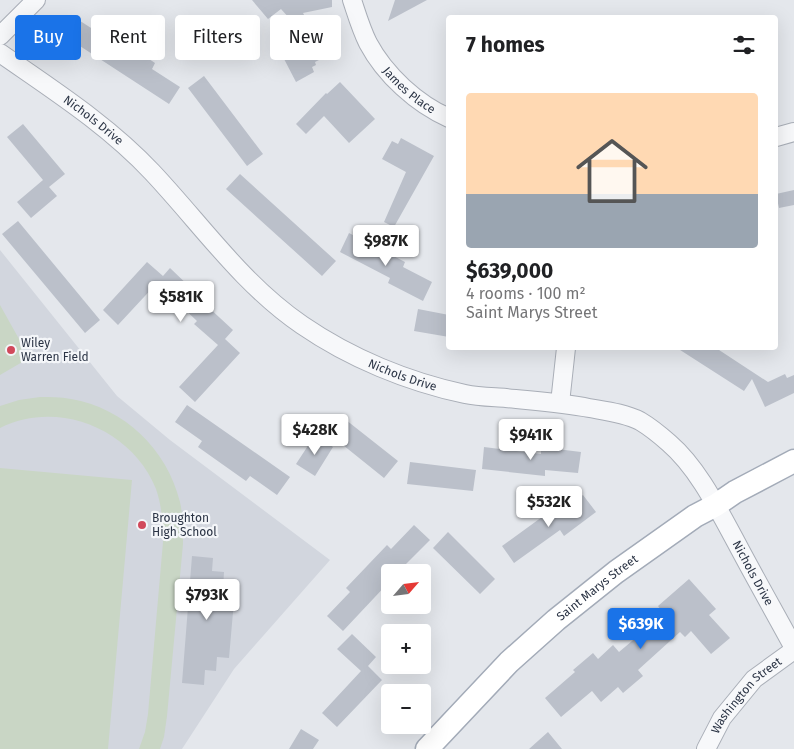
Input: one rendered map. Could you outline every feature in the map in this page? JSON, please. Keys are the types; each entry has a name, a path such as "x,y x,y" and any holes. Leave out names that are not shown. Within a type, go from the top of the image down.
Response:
{"main road":[{"name":"Saint Marys Street","path":"427,749 509,662 556,620 616,572 695,516 735,492 794,461"}],"street":[{"path":"0,36 36,0"},
{"name":"James Place","path":"352,0 360,26 369,45 382,63 412,95 446,116"},
{"name":"Nichols Drive","path":"0,53 77,106 113,135 152,172 214,244 257,289 303,326 357,357 409,378 466,394 560,403 626,416 641,422 671,445 685,460 716,505 794,649"},
{"path":"778,136 794,132"},
{"path":"560,403 566,350"},
{"name":"Washington Street","path":"706,749 722,718 754,679 794,649"}],"shaded area":[{"name":"Broughton High School","path":"0,250 117,396 170,440 330,560 234,669 182,749 0,749"}],"green space":[{"name":"Wiley Warren Field","path":"0,305 19,339 24,361 0,375"},
{"path":"40,397 67,398 109,411 140,434 154,448 174,483 181,507 183,544 167,716 160,749 139,749 145,732 148,714 163,542 162,515 156,489 145,468 130,450 111,436 91,425 69,419 45,417 22,420 0,428 0,406 19,400"},
{"path":"0,468 132,480 108,749 0,749"}],"building":[{"path":"252,0 332,0 332,7 303,13 304,15 286,15 281,9 273,15 270,15 268,19"},
{"path":"395,0 427,0 388,21"},
{"path":"81,22 91,28 91,53 81,47"},
{"path":"101,60 151,60 155,63 152,69 180,87 169,104"},
{"path":"285,60 319,60 312,67 314,72 296,82"},
{"path":"204,76 263,154 247,166 188,88"},
{"path":"340,82 375,119 349,143 324,116 306,134 296,124 326,93"},
{"path":"23,124 65,174 49,187 57,196 31,218 17,202 43,180 7,137"},
{"path":"401,138 434,156 394,227 384,222 406,172 382,159 392,141 398,144"},
{"path":"240,174 336,261 322,276 226,189"},
{"path":"794,190 794,205 779,208 778,194"},
{"path":"18,221 100,320 85,333 2,234"},
{"path":"349,233 405,262 403,267 432,282 423,301 388,283 390,278 340,252"},
{"path":"147,262 163,276 170,268 194,291 193,293 233,330 225,339 240,353 195,402 179,387 218,345 194,324 197,321 157,283 118,325 103,310"},
{"path":"418,309 446,314 446,336 414,331"},
{"path":"680,350 719,350 768,382 785,374 787,378 794,375 794,393 765,407 752,379 744,391"},
{"path":"187,405 290,477 277,495 250,476 246,481 198,447 202,441 175,422"},
{"path":"346,420 398,461 384,478 333,437"},
{"path":"315,435 333,447 315,476 296,464"},
{"path":"484,447 541,454 541,447 581,452 578,473 545,470 545,476 482,469"},
{"path":"410,462 476,470 473,491 407,484"},
{"path":"583,495 596,512 564,536 560,530 514,563 502,546 553,509 557,514"},
{"path":"414,525 430,540 406,564 381,564 381,591 343,631 327,616 350,592 346,588 387,545 391,549"},
{"path":"448,532 495,579 480,594 433,548"},
{"path":"192,556 213,558 212,571 224,572 223,588 235,589 229,658 217,657 216,671 205,670 204,685 182,683"},
{"path":"689,579 716,609 709,615 730,638 711,654 691,631 685,637 680,632 638,670 643,676 623,693 618,687 601,702 592,691 561,717 545,698 575,672 573,670 593,653 598,659 613,645 619,652 664,614 658,606"},
{"path":"352,634 376,657 368,666 382,680 337,727 322,713 361,671 337,649"},
{"path":"301,729 319,740 313,749 289,749"},
{"path":"548,732 562,749 529,749"}],"place":[{"name":"Wiley Warren Field","path":"11,350"},
{"name":"Broughton High School","path":"142,525"}]}
